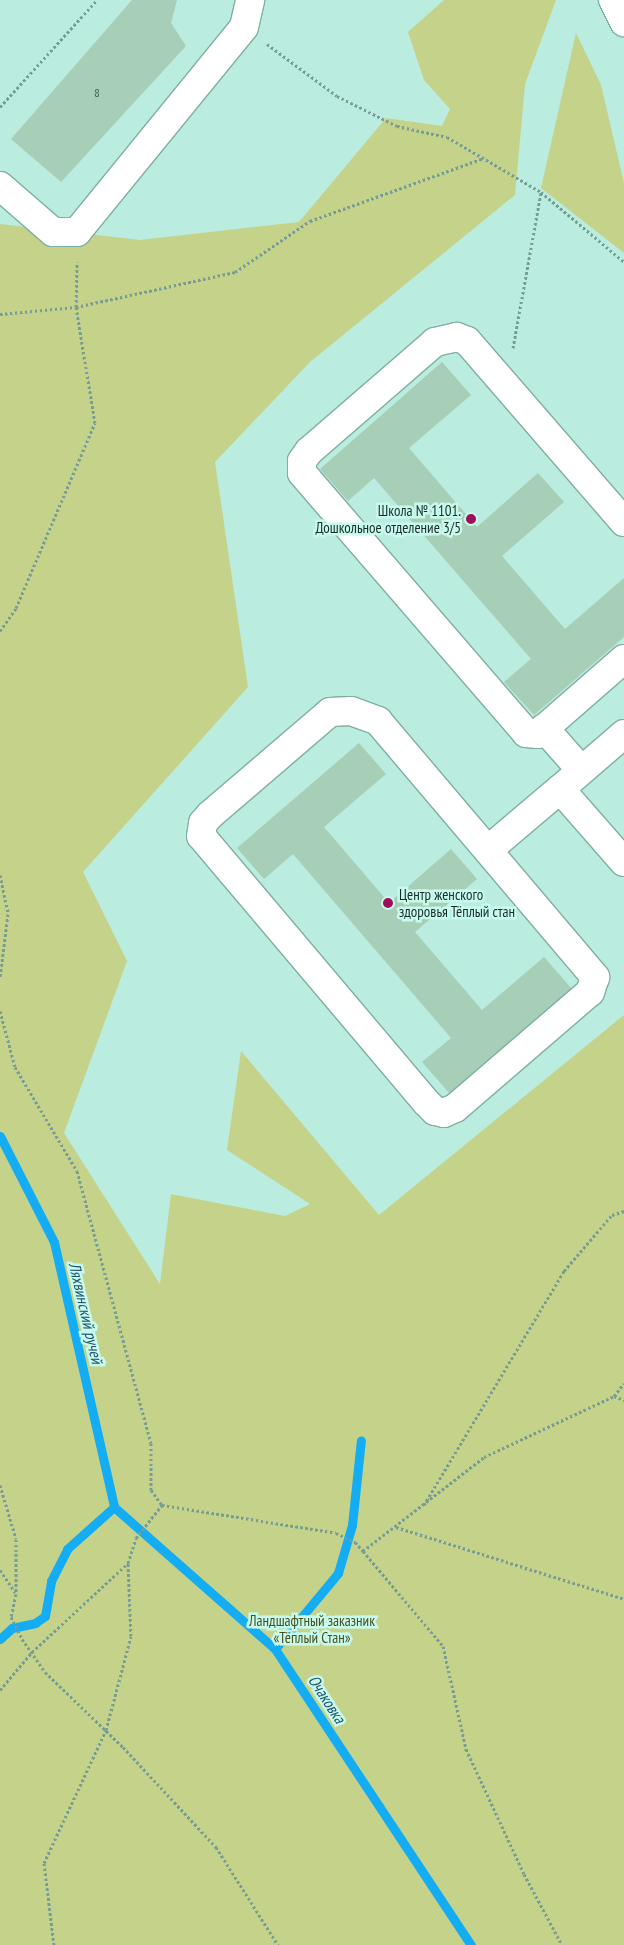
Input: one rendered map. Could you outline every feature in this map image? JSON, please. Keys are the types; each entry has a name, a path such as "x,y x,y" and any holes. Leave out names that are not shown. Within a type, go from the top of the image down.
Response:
{"lane":[{"path":"0,186 53,232 77,232 244,27 250,0"},
{"path":"612,0 624,22"},
{"path":"624,522 467,341 446,337 435,342 309,451 302,461 302,473 526,733 538,734 624,659"},
{"path":"350,711 378,721 488,850 591,970 594,985 455,1108 444,1113 435,1111 426,1102 201,836 203,823 210,815 330,712 350,711"},
{"path":"544,728 581,770"},
{"path":"488,850 624,734"},
{"path":"560,789 624,862"}],"path":[{"path":"0,107 97,0"},
{"path":"244,27 337,96 397,126 447,137 541,192 624,262"},
{"path":"0,314 76,307 236,272 310,221 484,158"},
{"path":"506,387 541,192"},
{"path":"0,631 16,608 95,423 76,307 77,232"},
{"path":"0,875 8,914 0,977"},
{"path":"0,1012 15,1067 77,1172 151,1443 151,1490 162,1505 336,1533 355,1542 443,1646 466,1749 524,1874 562,1945"},
{"path":"422,1507 564,1271 612,1215 624,1210"},
{"path":"363,1551 484,1457 614,1396 624,1383"},
{"path":"614,1396 624,1400"},
{"path":"0,1485 16,1539 16,1594 11,1617 22,1639 45,1672 106,1730 216,1847 278,1945"},
{"path":"54,1945 44,1863 106,1730 131,1636 128,1563 136,1538 162,1505"},
{"path":"395,1527 624,1599"},
{"path":"0,1690 32,1652 128,1563"},
{"path":"0,1570 16,1594"}],"green space":[{"name":"Ландшафтный заказник «Тёплый Стан»","path":"444,0 556,0 525,84 515,195 310,362 215,462 248,687 83,872 127,961 64,1133 160,1284 171,1194 285,1216 310,1204 227,1150 241,1051 379,1215 624,1015 624,1945 0,1945 0,224 140,240 299,222 386,118 442,126 450,109 424,80 408,32"},
{"path":"576,33 601,85 624,183 624,253 541,188"}],"building":[{"path":"132,0 177,0 171,23 186,46 61,182 11,139"},
{"path":"442,362 471,395 409,448 477,527 538,473 564,502 502,556 565,629 624,578 624,637 534,715 504,682 531,659 374,478 348,501 320,469"},
{"path":"359,743 386,774 324,827 389,903 451,849 477,879 415,932 482,1010 544,957 572,989 450,1094 422,1062 451,1038 293,854 264,879 237,848"}],"waterway":[{"name":"Ляхвинский ручей","path":"0,1136 54,1242 114,1507"},
{"path":"275,1649 338,1573 352,1525 361,1440"},
{"name":"Очаковка","path":"114,1507 275,1649 471,1945"},
{"path":"0,1639 12,1628 35,1623 45,1616 51,1581 67,1549 114,1507"}],"place":[{"name":"Школа № 1101. Дошкольное отделение 3/5","path":"471,519"},
{"name":"Центр женского здоровья Тёплый стан","path":"388,903"}]}
